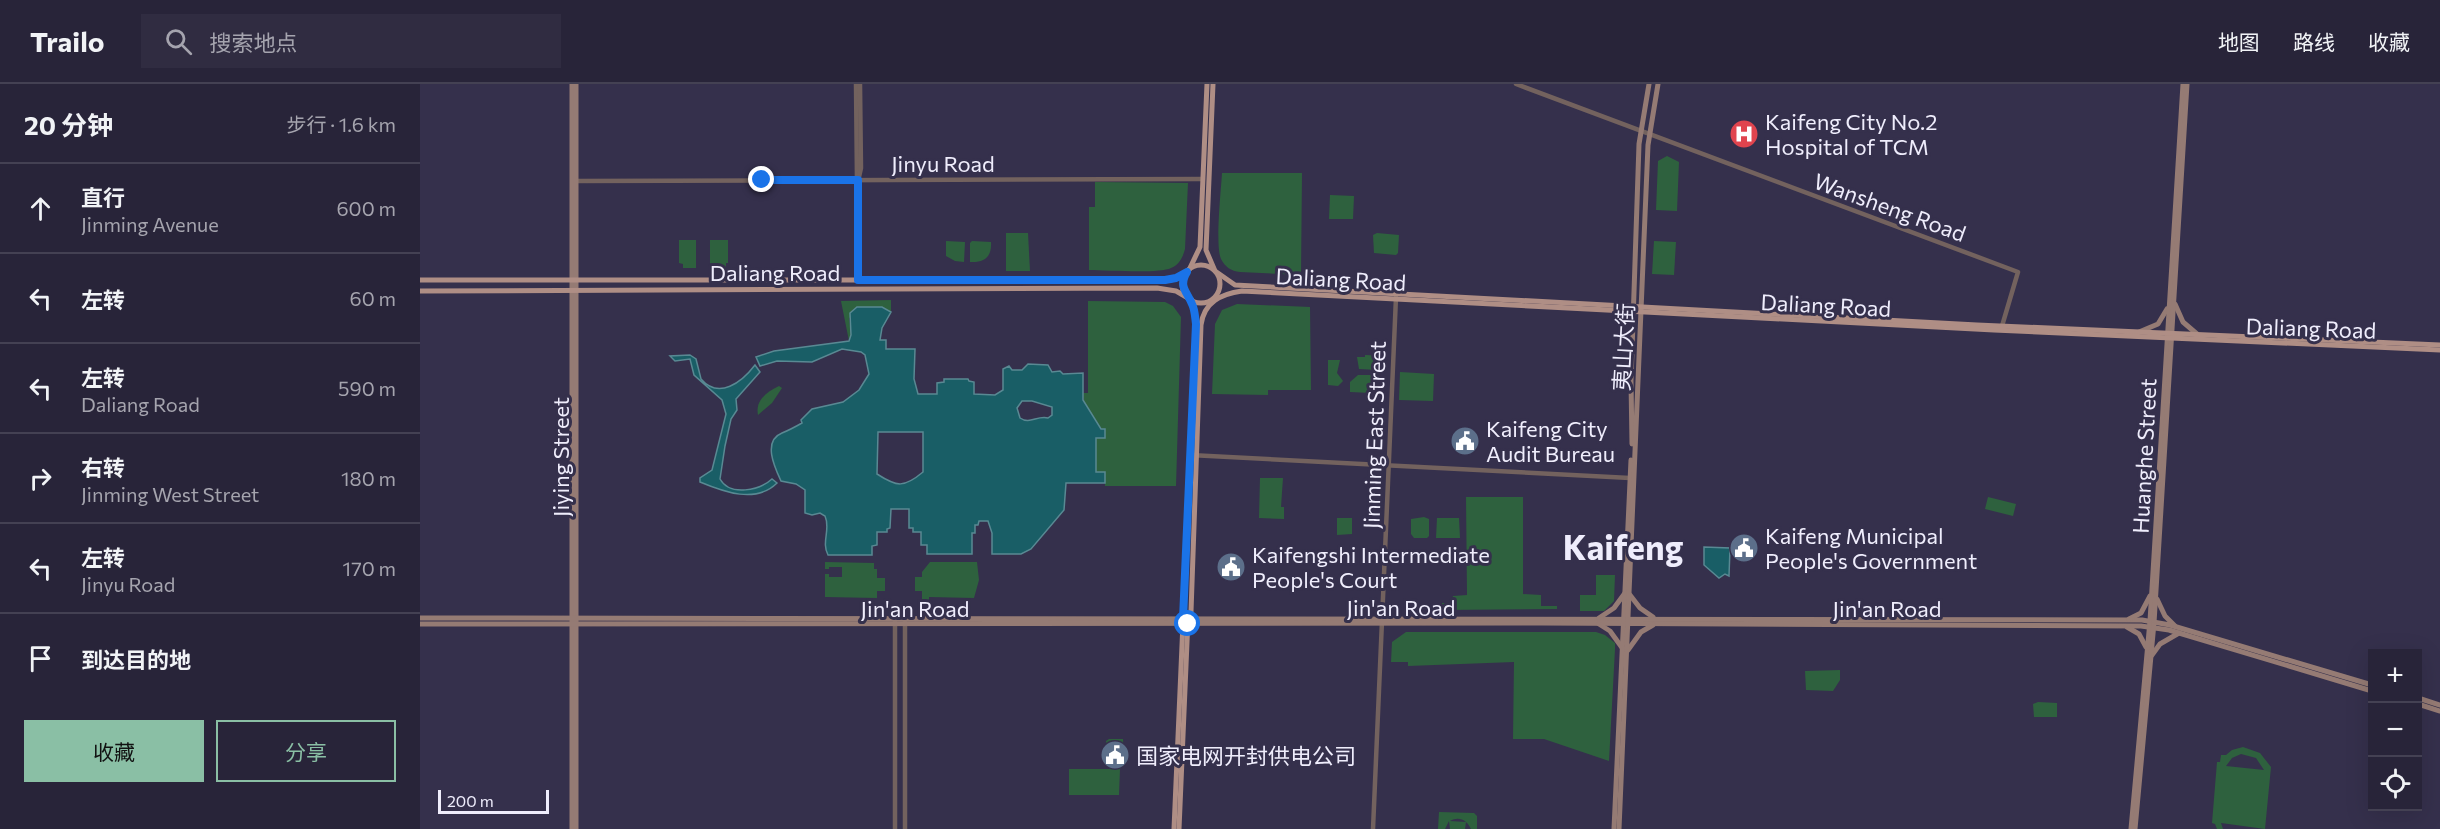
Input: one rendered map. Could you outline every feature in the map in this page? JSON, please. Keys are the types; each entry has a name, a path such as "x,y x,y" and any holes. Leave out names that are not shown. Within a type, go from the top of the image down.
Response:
{"main road":[{"name":"Jiying Street","path":"574,84 576,181 574,281"},
{"name":"Jiying Street","path":"574,84 574,829"},
{"path":"1193,455 1196,324 1190,299 1182,284 1200,247 1207,84"},
{"path":"1174,829 1201,325 1204,314 1217,295 1220,285 1208,259 1205,246 1213,84"},
{"name":"夷山大街","path":"1628,593 1633,309 1640,132 1649,84"},
{"name":"夷山大街","path":"1617,829 1649,135 1658,84"},
{"name":"Huanghe Street","path":"2133,829 2152,624 2185,84"},
{"path":"1188,271 1204,266 1215,272"},
{"name":"Daliang Road","path":"420,280 1165,280 1176,278 1188,271"},
{"name":"Daliang Road","path":"1215,272 1226,280 1242,286 1396,296 2440,350"},
{"name":"Daliang Road","path":"420,291 1157,288 1176,291 1190,299"},
{"name":"Daliang Road","path":"1212,300 1242,291 1396,296"},
{"path":"1190,299 1200,303 1212,300"},
{"path":"2138,333 2160,322 2172,301"},
{"path":"2172,301 2183,321 2199,335"},
{"name":"Daliang Road","path":"1641,310 2170,336 2199,335 2440,345"},
{"path":"1628,593 1640,608 1658,621 1641,632 1625,651 1610,631 1597,621 1628,593"},
{"path":"2176,627 2165,616 2154,594 2141,613 2125,623 2139,634 2149,654 2160,644 2179,633"},
{"name":"Jin'an Road","path":"420,618 575,622"},
{"name":"Jin'an Road","path":"420,624 1383,621 2125,623 2176,627 2368,684"},
{"path":"1179,829 1185,622"},
{"name":"Jin'an Road","path":"2152,624 2368,689"},
{"path":"2422,699 2440,705"},
{"path":"2422,705 2440,711"}],"street":[{"path":"858,84 858,280"},
{"name":"Wansheng Road","path":"1516,84 2018,272 2002,326"},
{"name":"Jinyu Road","path":"576,181 1203,179"},
{"name":"Jinming East Street","path":"1373,829 1396,296"},
{"path":"1193,455 1630,478"},
{"path":"895,622 895,829"},
{"path":"905,622 905,829"}],"shaded area":[{"path":"1667,156 1679,162 1677,211 1656,210 1658,161"},
{"path":"1222,173 1302,173 1301,275 1240,272 1231,270 1224,264 1218,243"},
{"path":"1095,182 1188,183 1185,249 1182,258 1174,267 1156,271 1089,270 1089,207 1095,207"},
{"path":"1330,195 1354,196 1353,219 1329,219"},
{"path":"1006,233 1028,233 1030,271 1006,271"},
{"path":"1377,233 1399,235 1396,255 1374,253 1373,235"},
{"path":"679,240 696,240 696,268 683,268 683,264 679,263"},
{"path":"710,240 728,240 726,269 710,269"},
{"path":"946,241 965,242 964,262 955,261 946,256"},
{"path":"972,241 991,242 989,255 984,260 970,262 970,243"},
{"path":"1654,241 1676,242 1674,275 1652,274"},
{"path":"891,300 891,312 884,309 849,318 851,335 849,341 841,301"},
{"path":"1088,301 1165,302 1173,306 1181,317 1176,486 1105,486 1105,473 1096,472 1096,438 1105,429 1101,430 1084,401 1083,393 1088,393"},
{"path":"1237,304 1310,307 1311,390 1268,390 1268,395 1212,394 1215,324 1222,310"},
{"path":"857,307 882,307 891,312 882,328 880,340 886,340 886,349 915,349 914,379 918,394 937,394 937,383 944,382 944,379 968,379 974,382 974,394 995,395 1003,390 1003,369 1009,366 1012,370 1022,370 1028,364 1048,365 1052,372 1083,373 1083,400 1101,429 1105,429 1105,438 1096,438 1096,472 1105,472 1105,483 1066,483 1064,510 1031,549 1021,554 992,554 992,533 988,521 979,521 978,525 975,525 975,533 972,533 972,554 927,554 927,545 921,545 921,532 913,532 913,528 909,528 909,509 891,509 890,528 887,532 877,532 877,545 872,546 872,555 828,555 825,545 827,521 825,516 820,513 812,515 805,513 805,490 796,484 781,481 773,462 771,448 776,437 802,423 801,420 812,409 843,402 859,390 869,374 865,355 861,352 842,349 812,362 777,361 760,366 756,357 774,351 849,341 850,313","holes":["1022,401 1032,401 1052,407 1052,415 1048,418 1024,420 1020,418 1017,408","878,432 923,432 923,472 911,481 900,484 877,474"]},
{"path":"690,355 696,359 701,379 715,388 723,388 737,382 755,365 760,372 736,399 737,410 731,419 720,479 731,488 745,490 753,489 772,479 777,483 769,489 750,495 740,494 700,482 700,478 712,470 726,414 722,400 694,375 690,359 675,361 670,356"},
{"path":"1365,355 1385,356 1385,365 1379,365 1378,370 1359,369 1357,357 1365,357"},
{"path":"1328,360 1340,360 1337,373 1343,381 1338,386 1328,385"},
{"path":"1400,372 1434,374 1433,401 1399,400"},
{"path":"1358,375 1371,375 1371,393 1350,392 1350,382"},
{"path":"779,386 782,388 772,403 758,415 760,401"},
{"path":"1260,478 1283,478 1281,507 1284,507 1284,519 1259,518"},
{"path":"1466,497 1523,497 1523,594 1541,595 1541,606 1557,606 1557,609 1440,610 1442,603 1451,603 1453,596 1467,595"},
{"path":"1988,497 2016,504 2013,516 1985,509"},
{"path":"1424,517 1429,519 1429,536 1414,538 1411,534 1411,519"},
{"path":"1337,518 1352,518 1352,534 1337,535"},
{"path":"1437,518 1459,518 1460,538 1436,538"},
{"path":"1704,547 1730,548 1729,576 1725,574 1719,578 1704,565"},
{"path":"825,562 874,563 877,578 885,578 885,591 877,591 877,598 825,597 825,574 829,574 829,577 842,577 842,567 825,569"},
{"path":"930,562 977,562 979,580 974,598 929,597 929,601 922,601 922,591 915,591 915,577 922,577 922,572"},
{"path":"1596,575 1615,575 1614,601 1604,611 1580,611 1580,595 1596,595"},
{"path":"1406,632 1596,632 1605,635 1615,643 1609,761 1544,739 1513,739 1514,662 1408,666 1408,662 1391,662 1392,642"},
{"path":"1840,670 1840,680 1833,691 1806,690 1805,671"},
{"path":"2057,703 2057,717 2034,717 2033,704"},
{"path":"1123,739 1124,760 1107,760 1106,741"},
{"path":"2243,747 2260,753 2271,767 2265,829 2221,823 2223,829 2217,829 2212,823 2217,762 2220,762 2221,755 2226,755 2232,750","holes":["2241,754 2256,758 2264,770 2226,766 2232,758"]},
{"path":"1069,769 1120,769 1119,795 1069,795"},
{"path":"1439,812 1474,813 1477,816 1477,829 1471,829 1466,822 1465,829 1450,829 1449,821 1445,829 1438,829","holes":["1460,819 1466,822 1450,821"]}],"place":[{"name":"Kaifeng City No.2 Hospital of TCM","path":"1744,134"},
{"name":"Kaifeng City Audit Bureau","path":"1465,441"},
{"name":"Kaifeng Municipal People's Government","path":"1744,548"},
{"name":"Kaifengshi Intermediate People's Court","path":"1231,567"},
{"name":"国家电网开封供电公司","path":"1115,755"}],"district":[{"name":"Kaifeng","path":"1623,546"}],"route":[{"path":"762,180 858,180 858,280 1171,280 1187,272 1183,287 1185,294 1192,300 1196,324 1183,619 1188,619 1188,624"}]}
